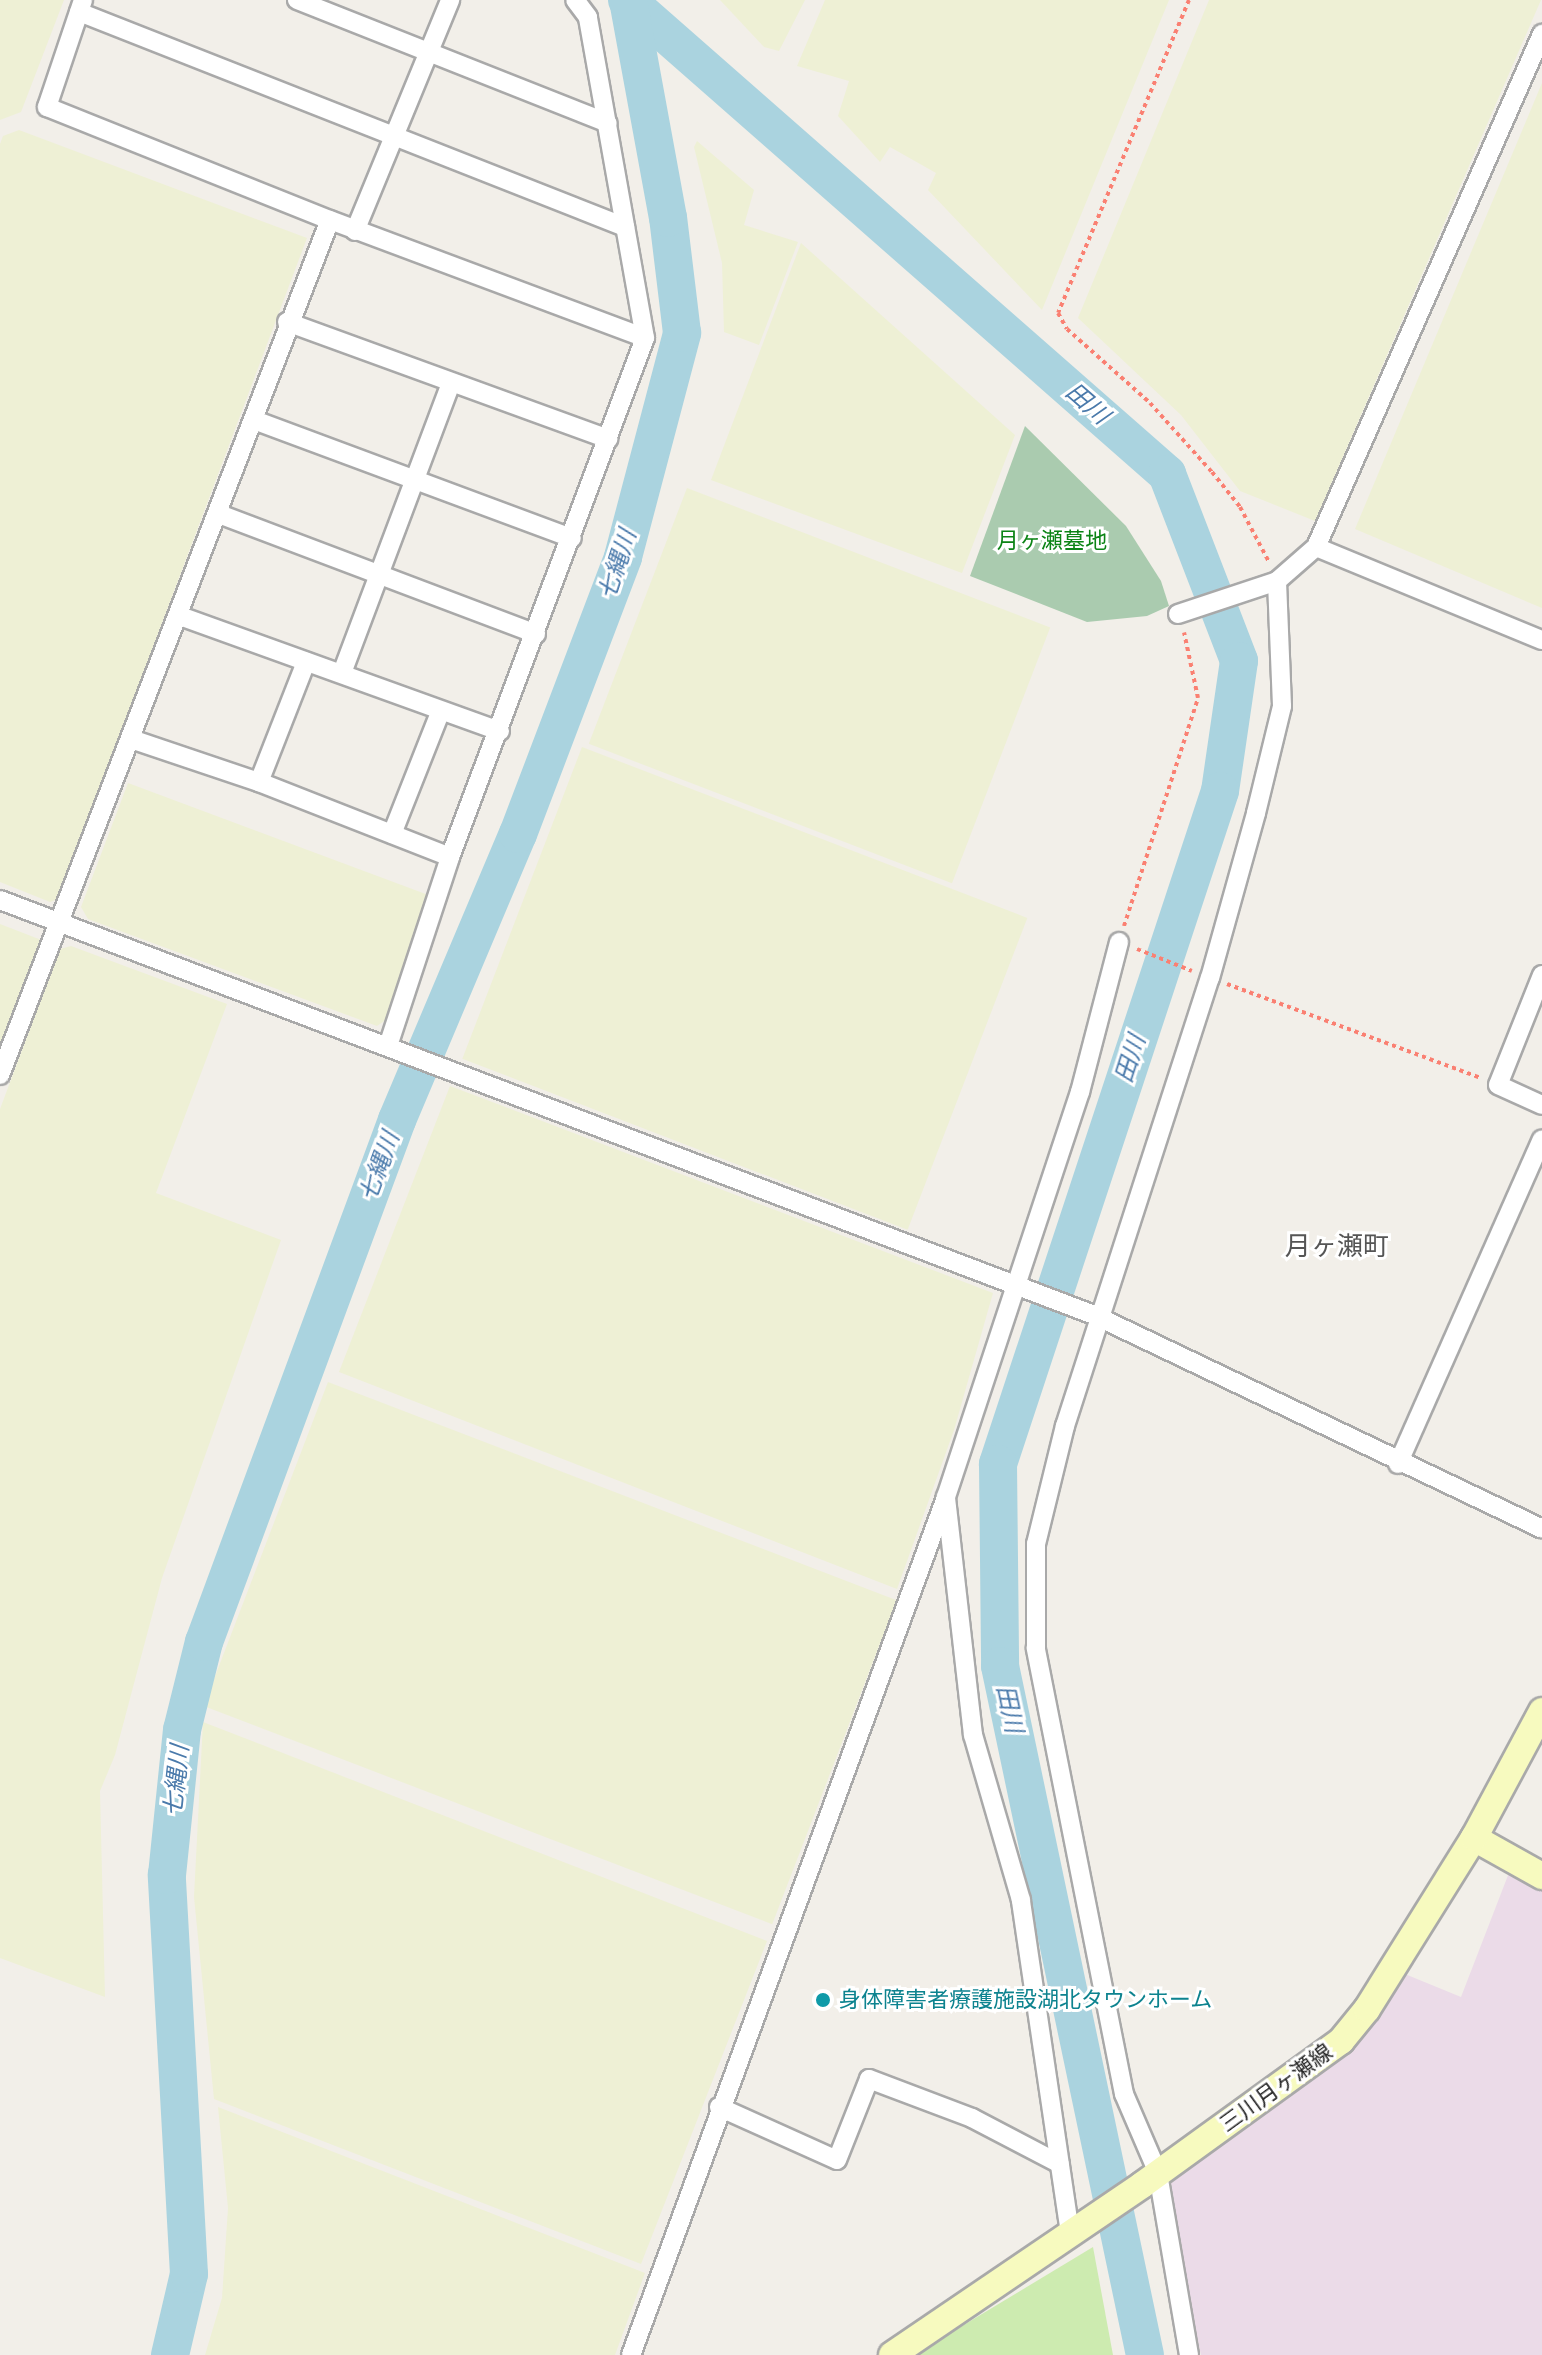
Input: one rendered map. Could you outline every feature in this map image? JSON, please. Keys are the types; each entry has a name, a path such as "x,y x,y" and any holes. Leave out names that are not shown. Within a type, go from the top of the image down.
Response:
{"main road":[{"name":"三川月ヶ瀬線","path":"892,2355 1150,2179 1341,2041 1367,2009 1474,1838 1542,1711"},
{"path":"1474,1838 1542,1876"}],"street":[{"path":"297,0 607,123"},
{"path":"355,231 397,137 450,0"},
{"path":"391,1047 450,857 500,731 645,338 588,17 575,0"},
{"path":"625,227 397,137 81,6 47,107 355,231 645,338"},
{"path":"1181,614 1273,582 1316,547 1542,34"},
{"path":"0,1075 219,514 287,322 330,220"},
{"path":"287,322 608,439"},
{"path":"342,673 451,383"},
{"path":"254,420 572,538"},
{"path":"219,514 536,634"},
{"path":"1316,547 1542,640"},
{"path":"1189,2355 1150,2179 1124,2094 1036,1648 1036,1544 1065,1426 1206,977 1282,706 1273,582"},
{"path":"180,616 342,673 440,713 500,731"},
{"path":"259,782 306,662"},
{"path":"392,834 440,713"},
{"path":"131,739 259,782 450,857"},
{"path":"0,900 438,1064 1097,1318 1398,1464 1542,1529"},
{"path":"631,2355 719,2107 946,1497 1080,1092 1121,943"},
{"path":"1542,975 1498,1085 1542,1105"},
{"path":"1398,1464 1542,1139"},
{"path":"946,1497 973,1735 1021,1900 1060,2164 1077,2229"},
{"path":"719,2107 837,2160 869,2079 972,2118 1060,2164"}],"path":[{"path":"1189,0 1058,313 1067,329 1150,403 1240,507 1273,582"},
{"path":"1181,614 1198,698 1121,943 1498,1085"}],"shaded area":[{"path":"1512,1865 1542,1879 1542,2355 1201,2355 1163,2177 1313,2069 1400,1972 1461,1997"}],"green space":[{"path":"0,0 64,0 21,112 0,120"},
{"path":"720,0 805,0 779,51 764,47"},
{"path":"825,0 1169,0 1042,310 928,190 936,173 890,147 880,162 838,116 849,81 797,66"},
{"path":"1209,0 1541,0 1315,521 1240,491 1181,415 1078,318"},
{"path":"1542,83 1542,608 1355,529"},
{"path":"19,130 307,238 58,899 50,902 0,882 0,144 3,136"},
{"path":"697,141 754,190 744,225 798,242 759,345 724,332 722,263 694,147"},
{"path":"801,243 1015,435 962,573 711,480"},
{"name":"月ヶ瀬墓地","path":"1025,426 1126,526 1161,581 1169,606 1147,616 1087,622 970,576"},
{"path":"687,488 1050,627 952,883 589,744"},
{"path":"582,747 1027,918 908,1230 462,1059"},
{"path":"128,783 431,896 390,1017 377,1026 88,919 81,907"},
{"path":"0,924 44,941 0,1058"},
{"path":"71,946 227,1004 156,1193 281,1240 162,1578 115,1755 100,1791 105,1997 0,1958 0,1109 60,949"},
{"path":"450,1086 993,1293 954,1430 897,1589 339,1372"},
{"path":"328,1382 897,1600 772,1924 204,1706"},
{"path":"203,1722 767,1941 641,2264 214,2099 194,1897"},
{"path":"218,2107 645,2273 615,2355 205,2355 222,2298 228,2208"},
{"path":"1093,2247 1113,2355 914,2355"}],"waterway":[{"name":"田川","path":"627,0 1167,474 1239,661 1220,791 998,1464 1000,1666 1145,2355"},
{"name":"七縄川","path":"170,2355 189,2274 167,1875 182,1730 204,1642 397,1120 518,834 623,557 682,333 668,218 628,1"}],"place":[{"name":"身体障害者療護施設湖北タウンホーム","path":"823,2000"}],"district":[{"name":"月ヶ瀬町","path":"1337,1247"}]}
